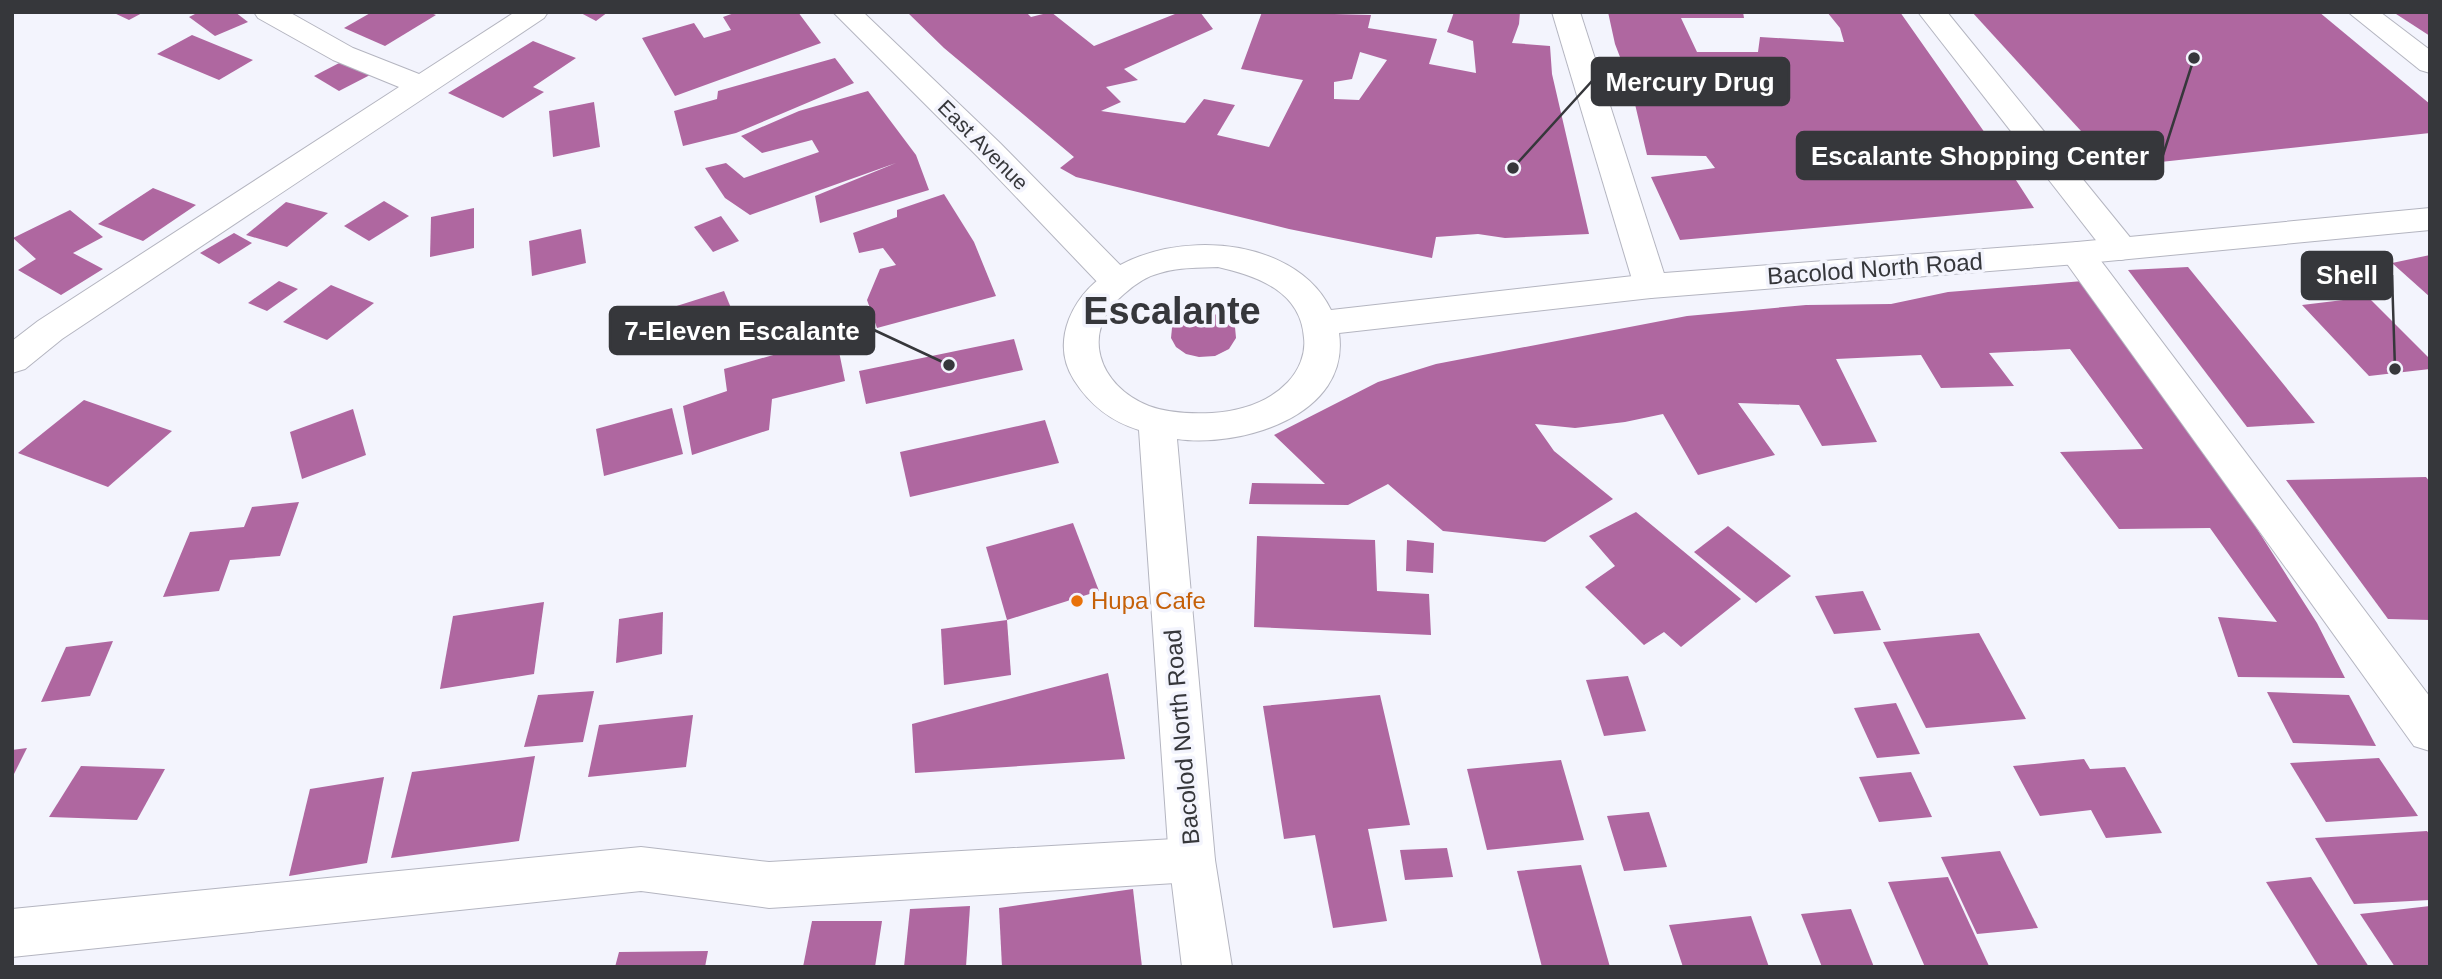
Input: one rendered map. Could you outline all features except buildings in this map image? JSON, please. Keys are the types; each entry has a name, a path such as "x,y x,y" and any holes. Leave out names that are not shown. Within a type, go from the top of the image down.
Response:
{"main road":[{"path":"268,12 343,54 420,85"},
{"path":"12,360 50,330 534,12"},
{"name":"East Avenue","path":"848,12 989,150 1115,281"},
{"path":"1566,12 1651,286"},
{"path":"1931,12 2121,249"},
{"path":"2362,12 2430,64"},
{"name":"Bacolod North Road","path":"1322,323 1651,286 2077,253 2430,219"},
{"path":"2077,253 2430,732"},
{"path":"1217,256 1252,263 1284,278 1307,298 1322,323 1324,353 1311,382 1283,406 1245,422 1201,429 1157,423 1121,408 1095,385 1081,358 1081,330 1093,303 1115,281 1145,265 1181,257 1217,256"},
{"name":"Bacolod North Road","path":"1157,423 1192,860 1207,967"},
{"path":"12,933 641,869 769,885 1192,860"}],"place":[{"name":"Escalante Shopping Center","path":"2194,58"},
{"name":"Mercury Drug","path":"1513,168"},
{"name":"7-Eleven Escalante","path":"949,365"},
{"name":"Shell","path":"2395,369"},
{"name":"Hupa Cafe","path":"1077,601"}],"district":[{"name":"Escalante","path":"1172,311"}]}
